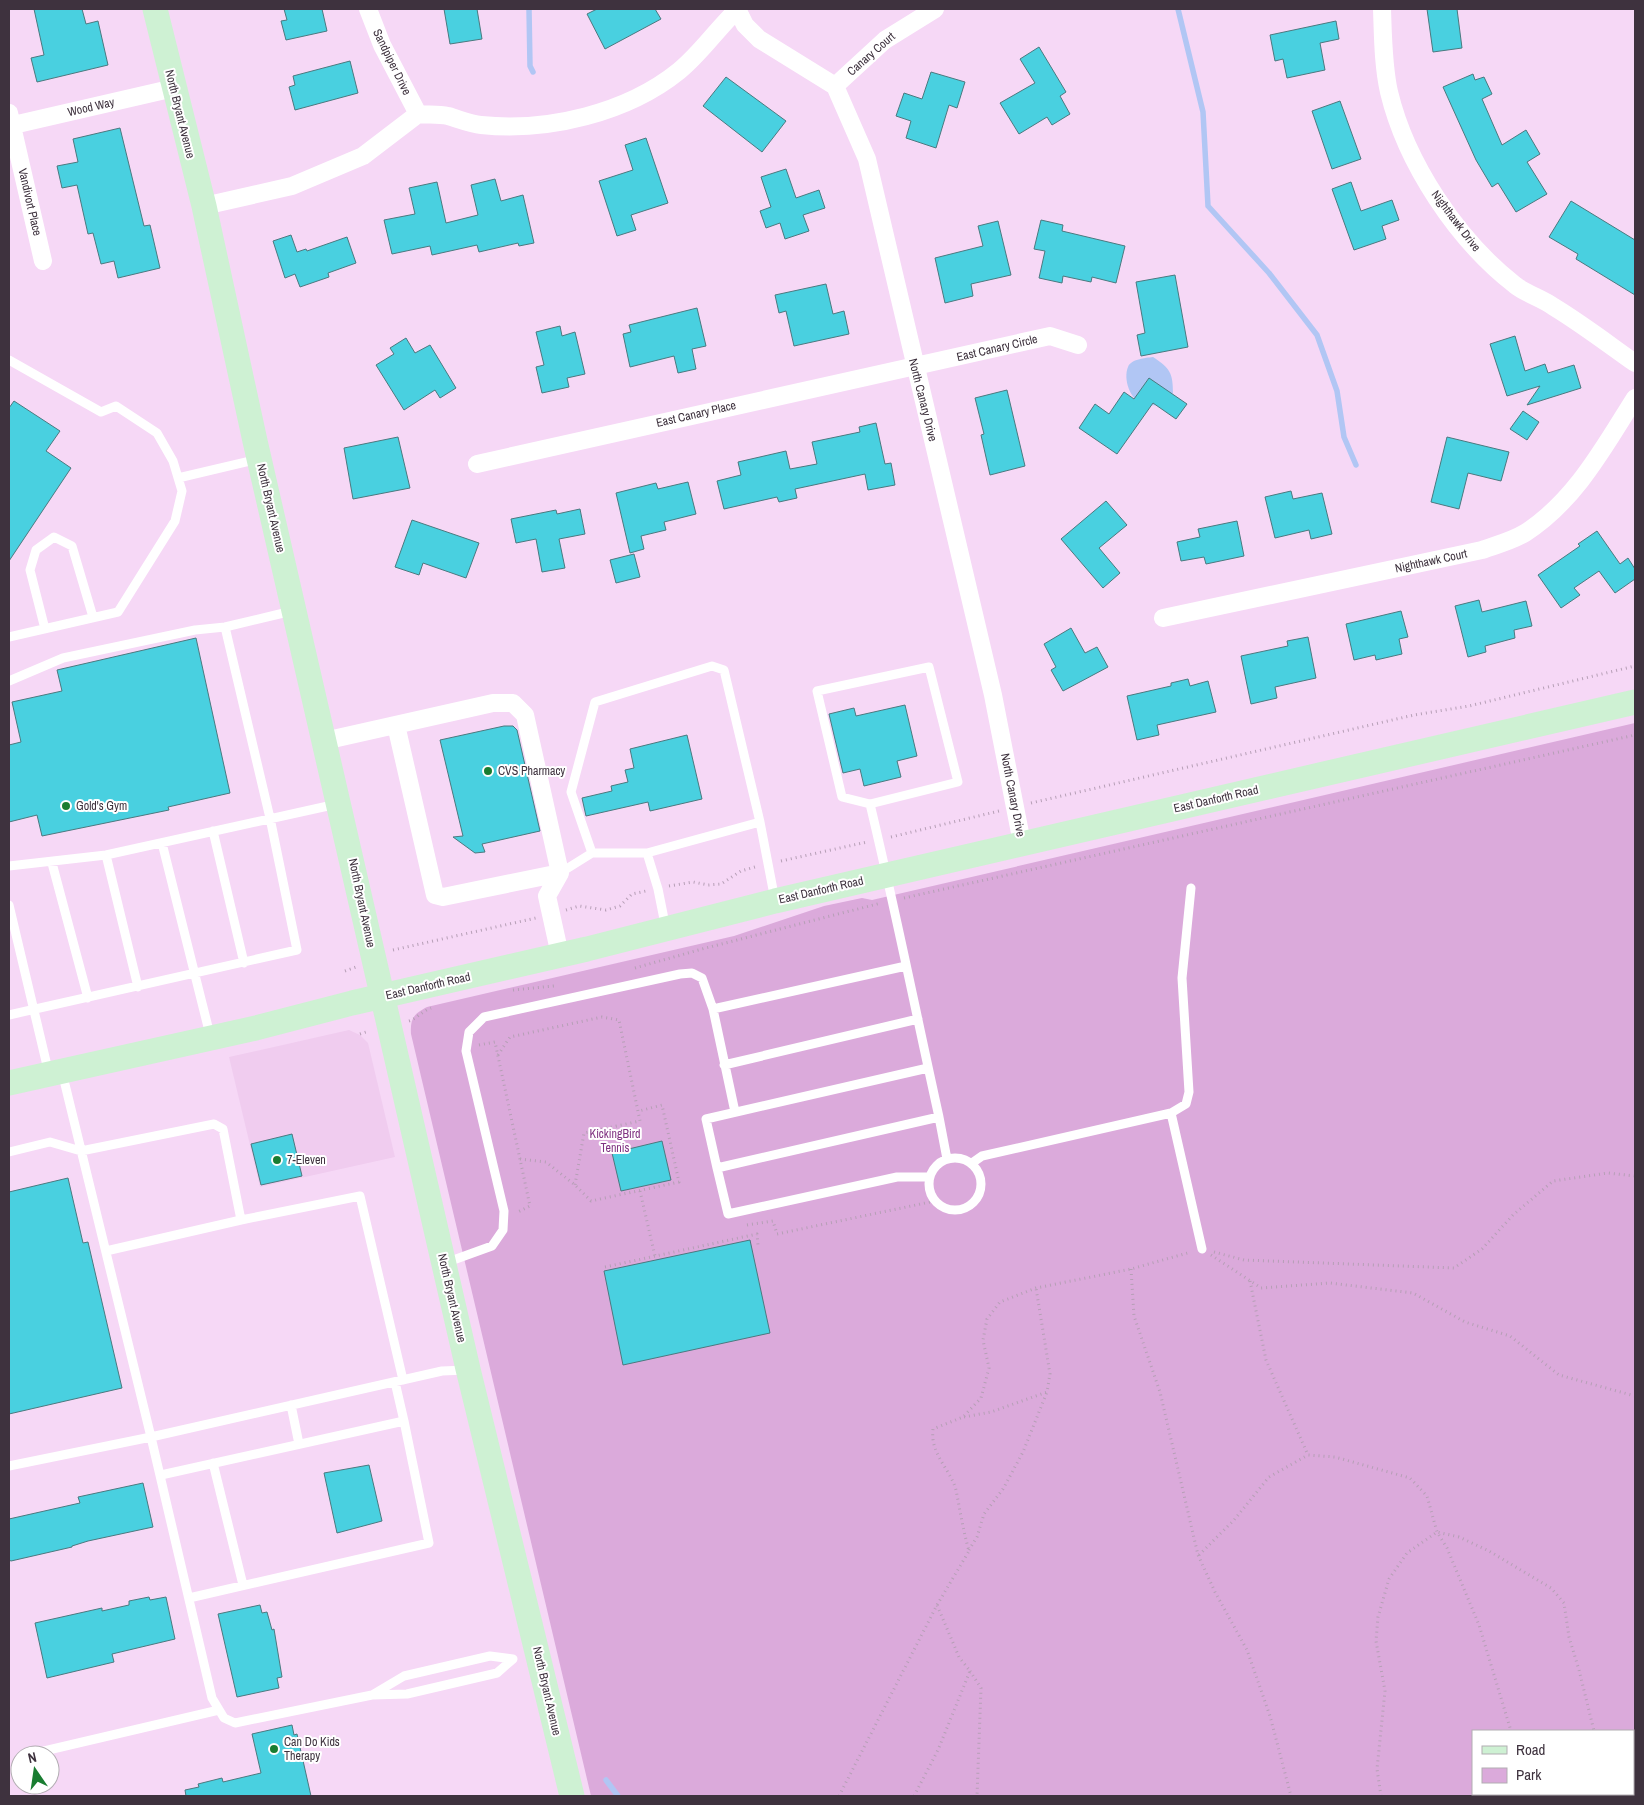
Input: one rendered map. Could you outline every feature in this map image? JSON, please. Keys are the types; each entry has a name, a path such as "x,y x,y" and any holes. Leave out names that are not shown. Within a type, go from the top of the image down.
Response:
{"street":[{"name":"North Bryant Avenue","path":"155,9 204,206 259,459 338,804 346,830 382,997 444,1263 468,1370 526,1656 572,1796"},
{"name":"Sandpiper Drive","path":"368,9 382,45 418,114"},
{"path":"204,206 292,186 363,156 418,114 446,116 481,125 528,125 574,118 613,107 644,94 680,70 737,9 745,25 759,39 835,86"},
{"name":"Canary Court","path":"835,86 885,40 935,9"},
{"name":"Nighthawk Drive","path":"1382,9 1389,92 1413,159 1438,201 1472,247 1516,286 1553,306 1635,363"},
{"name":"North Canary Drive","path":"835,86 867,159 993,695 1022,844"},
{"name":"Wood Way","path":"10,122 174,88"},
{"name":"Vandivort Place","path":"10,122 43,261"},
{"name":"East Canary Circle","path":"915,367 1050,336 1078,345"},
{"name":"East Canary Place","path":"477,464 915,367"},
{"name":"Nighthawk Court","path":"1163,618 1482,550 1524,534 1556,509 1588,471 1635,398"},
{"name":"East Danforth Road","path":"9,1083 211,1038 560,955 775,901 1635,702"},
{"path":"324,741 493,704 512,703 525,715 560,873 547,896 560,955"},
{"path":"396,724 435,895 443,897 560,873"}],"lane":[{"path":"9,360 101,412 116,406 157,433 173,461 182,491 176,521 118,612 9,637"},
{"path":"178,478 259,459"},
{"path":"45,629 30,570 36,550 54,537 72,546 93,618"},
{"path":"9,681 63,658 195,630 224,627 295,610"},
{"path":"9,1015 195,975 297,950 270,818 224,627"},
{"path":"592,853 571,792 595,702 712,666 724,670 760,822 775,901"},
{"path":"929,667 958,782 870,804 842,797 818,692 929,667"},
{"path":"9,866 106,855 338,804"},
{"path":"870,804 939,1117 946,1159"},
{"path":"560,873 592,853 647,853 760,822"},
{"path":"213,831 244,963"},
{"path":"162,843 211,1038"},
{"path":"647,853 658,889 666,929"},
{"path":"106,855 138,987"},
{"path":"52,862 88,998"},
{"path":"972,1163 982,1156 1171,1113 1186,1104 1189,1092 1182,978 1191,888"},
{"path":"9,905 35,1010 81,1150 152,1437 212,1698 224,1718 235,1723 372,1695 407,1694 497,1673 526,1656"},
{"path":"713,1009 906,966"},
{"path":"444,1263 492,1246 503,1230 504,1211 466,1051 469,1032 484,1017 680,974 692,973 702,978 713,1009 735,1112"},
{"path":"724,1065 918,1019"},
{"path":"928,1068 706,1119 728,1214 897,1177 929,1177"},
{"path":"1171,1113 1202,1249"},
{"path":"717,1168 939,1117"},
{"path":"9,1152 50,1142 81,1150 214,1124 223,1130 241,1220"},
{"path":"955,1157 972,1163 981,1178 982,1187 974,1203 959,1210 950,1210 936,1202 931,1194 929,1177 939,1163 955,1157"},
{"path":"106,1251 241,1220 360,1196 399,1381 404,1421 429,1543 189,1598"},
{"path":"9,1466 152,1437 442,1371 468,1370"},
{"path":"291,1405 299,1444"},
{"path":"161,1475 404,1421"},
{"path":"214,1464 243,1585"},
{"path":"372,1695 404,1676 490,1656 526,1656"},
{"path":"60,1747 219,1710"}],"path":[{"path":"632,969 702,949 892,901 1635,735"},
{"path":"512,990 560,985"},
{"path":"414,1020 420,1012 433,1008"},
{"path":"498,1056 510,1038 602,1017 620,1020 640,1121 584,1133 575,1185"},
{"path":"479,1045 495,1042 530,1206 518,1212"},
{"path":"520,1159 546,1162 575,1185 590,1201 680,1182 662,1105 639,1111"},
{"path":"963,1417 981,1398 989,1368 984,1340 987,1319 1000,1302 1036,1288 1131,1269 1202,1249 1244,1260 1454,1268 1482,1249 1513,1215 1553,1181 1608,1173 1635,1176"},
{"path":"640,1191 653,1258"},
{"path":"728,1214 729,1228 773,1221 777,1234 936,1202"},
{"path":"605,1267 757,1234 758,1244"},
{"path":"1202,1249 1261,1288 1330,1282 1413,1293 1465,1322 1510,1336 1559,1375 1635,1396"},
{"path":"1131,1269 1134,1316 1160,1392 1198,1555 1215,1592 1248,1650 1270,1716 1291,1796"},
{"path":"1250,1281 1266,1360 1308,1455"},
{"path":"839,1796 937,1605 977,1537 984,1514 1003,1489 1023,1452 1047,1392 1050,1374 1036,1288"},
{"path":"968,1551 958,1511 955,1488 937,1457 932,1439 933,1429 963,1417 991,1412 1047,1392"},
{"path":"1198,1555 1234,1520 1269,1477 1308,1455 1335,1457 1410,1478 1427,1496 1437,1532 1447,1548 1480,1625 1511,1730"},
{"path":"1381,1796 1378,1769 1385,1690 1376,1641 1378,1617 1389,1580 1407,1553 1437,1532 1459,1537 1489,1551 1552,1588 1564,1603 1568,1637 1580,1670 1594,1730"},
{"path":"937,1605 959,1657 981,1688 977,1796"},
{"path":"914,1796 938,1750 970,1671"}],"shaded area":[{"path":"349,1030 360,1035 368,1043 395,1157 260,1187 229,1057"}],"green space":[{"name":"KickingBird Tennis","path":"1635,723 1635,1796 591,1796 411,1034 412,1020 416,1014 427,1007 734,936 824,906 862,898 872,900"}],"water":[{"path":"1153,357 1167,368 1172,380 1173,393 1159,405 1147,405 1138,402 1131,394 1126,377 1128,367 1132,362"}],"building":[{"path":"34,9 82,9 86,24 98,21 108,65 37,82 31,58 44,55"},
{"path":"284,9 322,9 327,31 286,40 281,21 287,20"},
{"path":"444,9 477,9 482,39 450,44"},
{"path":"597,9 655,9 661,19 605,49 587,14"},
{"path":"1427,9 1457,9 1462,48 1433,52"},
{"path":"1336,21 1339,39 1320,43 1325,70 1287,78 1283,59 1275,61 1270,35"},
{"path":"1039,47 1066,92 1060,96 1070,114 1052,125 1047,117 1019,134 1000,103 1035,83 1020,59"},
{"path":"350,61 358,93 295,110 289,87 295,85 293,76"},
{"path":"931,72 965,82 957,108 949,105 936,148 906,138 911,121 896,116 904,93 922,99"},
{"path":"1473,74 1475,80 1484,77 1492,94 1482,99 1502,145 1526,130 1540,154 1527,162 1547,194 1516,212 1498,183 1492,187 1476,160 1443,87"},
{"path":"726,77 786,121 762,152 703,106"},
{"path":"1340,101 1361,159 1332,169 1312,111"},
{"path":"120,128 144,226 150,225 160,268 118,278 114,261 101,264 93,233 88,234 77,185 62,188 57,166 78,162 73,139"},
{"path":"646,138 668,203 631,215 636,230 617,236 599,181 633,170 625,145"},
{"path":"786,169 796,198 819,190 825,208 803,215 809,231 785,239 780,223 766,228 760,211 771,207 761,177"},
{"path":"495,179 501,201 523,195 534,243 519,246 518,243 479,252 477,245 432,255 430,246 392,254 384,220 415,214 409,188 437,182 446,223 478,215 471,185"},
{"path":"1351,182 1361,211 1392,200 1399,220 1382,226 1386,239 1354,250 1332,189"},
{"path":"1571,201 1635,240 1635,295 1576,259 1578,254 1549,237"},
{"path":"1041,220 1063,225 1062,231 1125,246 1116,283 1092,277 1091,282 1063,276 1062,283 1039,278 1045,251 1034,249"},
{"path":"998,221 1011,275 971,284 973,296 945,303 935,258 983,246 978,226"},
{"path":"291,235 297,252 306,249 307,251 347,237 356,263 328,273 329,277 300,287 295,274 285,278 273,241"},
{"path":"1175,275 1188,347 1141,356 1137,335 1145,333 1136,282"},
{"path":"826,284 833,314 844,311 849,334 794,346 786,311 779,313 775,295"},
{"path":"697,308 706,346 692,349 696,369 678,373 674,356 630,367 623,334 631,332 629,325"},
{"path":"560,326 562,336 575,332 585,374 567,378 569,387 542,393 536,367 544,365 536,332"},
{"path":"1515,336 1525,371 1545,364 1548,373 1574,365 1581,388 1527,405 1540,386 1507,396 1490,344"},
{"path":"406,338 415,353 430,345 456,388 440,398 435,390 404,410 376,365 394,354 390,348"},
{"path":"1149,378 1187,404 1176,419 1153,403 1117,454 1079,428 1095,404 1109,414 1124,392 1134,399"},
{"path":"1007,390 1025,466 990,475 981,435 984,434 975,398"},
{"path":"14,401 60,431 46,451 71,468 9,561 9,408"},
{"path":"1523,411 1539,422 1527,440 1510,429"},
{"path":"876,423 885,464 891,463 895,485 868,490 865,474 795,489 797,498 779,502 777,497 724,509 717,481 741,475 738,462 786,451 790,469 817,464 812,442 860,432 859,427"},
{"path":"398,437 410,488 353,499 344,448"},
{"path":"1447,437 1509,452 1501,481 1468,473 1459,509 1431,502"},
{"path":"688,482 696,514 664,522 666,530 641,536 644,549 630,553 616,493 656,483 658,489"},
{"path":"1291,491 1293,499 1322,493 1332,534 1311,539 1309,530 1275,538 1265,497"},
{"path":"1106,501 1127,525 1099,548 1120,573 1103,588 1061,539"},
{"path":"580,509 585,534 559,539 565,568 542,572 536,539 516,543 511,519 556,510 557,514"},
{"path":"412,520 479,543 466,578 423,563 419,575 395,567"},
{"path":"1237,521 1244,556 1206,564 1204,557 1181,561 1177,542 1200,537 1198,529"},
{"path":"1597,531 1620,564 1628,558 1635,569 1635,579 1615,593 1599,571 1574,588 1580,595 1561,608 1538,575 1580,546 1578,544"},
{"path":"634,554 640,577 616,583 610,560"},
{"path":"1479,600 1482,612 1526,601 1532,626 1514,630 1515,638 1485,646 1486,652 1468,657 1455,606"},
{"path":"1401,611 1408,637 1399,639 1402,654 1376,660 1375,655 1354,660 1346,624"},
{"path":"1071,628 1085,653 1097,647 1108,667 1063,691 1051,670 1056,667 1044,644"},
{"path":"1308,637 1316,678 1275,687 1277,698 1251,704 1241,656 1288,646 1287,641"},
{"path":"196,638 230,793 168,807 169,810 42,836 37,815 9,822 9,745 21,742 12,702 62,691 57,670"},
{"path":"1188,679 1190,686 1208,681 1216,712 1157,725 1159,735 1137,740 1127,696 1171,686 1171,683"},
{"path":"905,705 917,756 897,761 901,777 864,786 860,769 843,773 829,714 854,708 856,716"},
{"name":"CVS Pharmacy","path":"504,726 513,726 517,730 540,831 482,844 485,852 475,853 453,837 463,836 440,740"},
{"path":"687,735 702,799 650,811 648,802 586,816 582,798 612,791 611,786 628,782 625,770 634,768 630,749"},
{"name":"7-Eleven","path":"292,1134 302,1176 261,1185 251,1144"},
{"path":"662,1141 671,1180 621,1191 612,1153"},
{"path":"68,1178 83,1243 88,1242 122,1388 9,1414 9,1192"},
{"path":"750,1240 770,1333 623,1365 604,1271"},
{"path":"369,1465 382,1521 337,1533 324,1473"},
{"path":"143,1483 153,1527 9,1560 9,1519 80,1503 78,1497"},
{"path":"149,1597 150,1600 166,1597 175,1639 112,1654 114,1662 47,1678 35,1623 102,1608 102,1611 129,1605 129,1601"},
{"path":"260,1605 262,1613 267,1612 272,1630 274,1629 282,1677 277,1678 279,1688 237,1697 218,1614"},
{"path":"292,1725 294,1735 297,1734 311,1796 186,1796 185,1790 199,1787 198,1784 222,1778 223,1782 261,1773 252,1734"}],"waterway":[{"path":"529,9 530,66 533,72"},
{"path":"1178,9 1203,112 1208,206 1269,273 1317,335 1337,391 1344,437 1356,465"},
{"path":"606,1780 618,1796"}],"place":[{"name":"CVS Pharmacy","path":"488,771"},
{"name":"Gold's Gym","path":"66,806"},
{"name":"7-Eleven","path":"277,1160"},
{"name":"Can Do Kids Therapy","path":"274,1749"}]}
